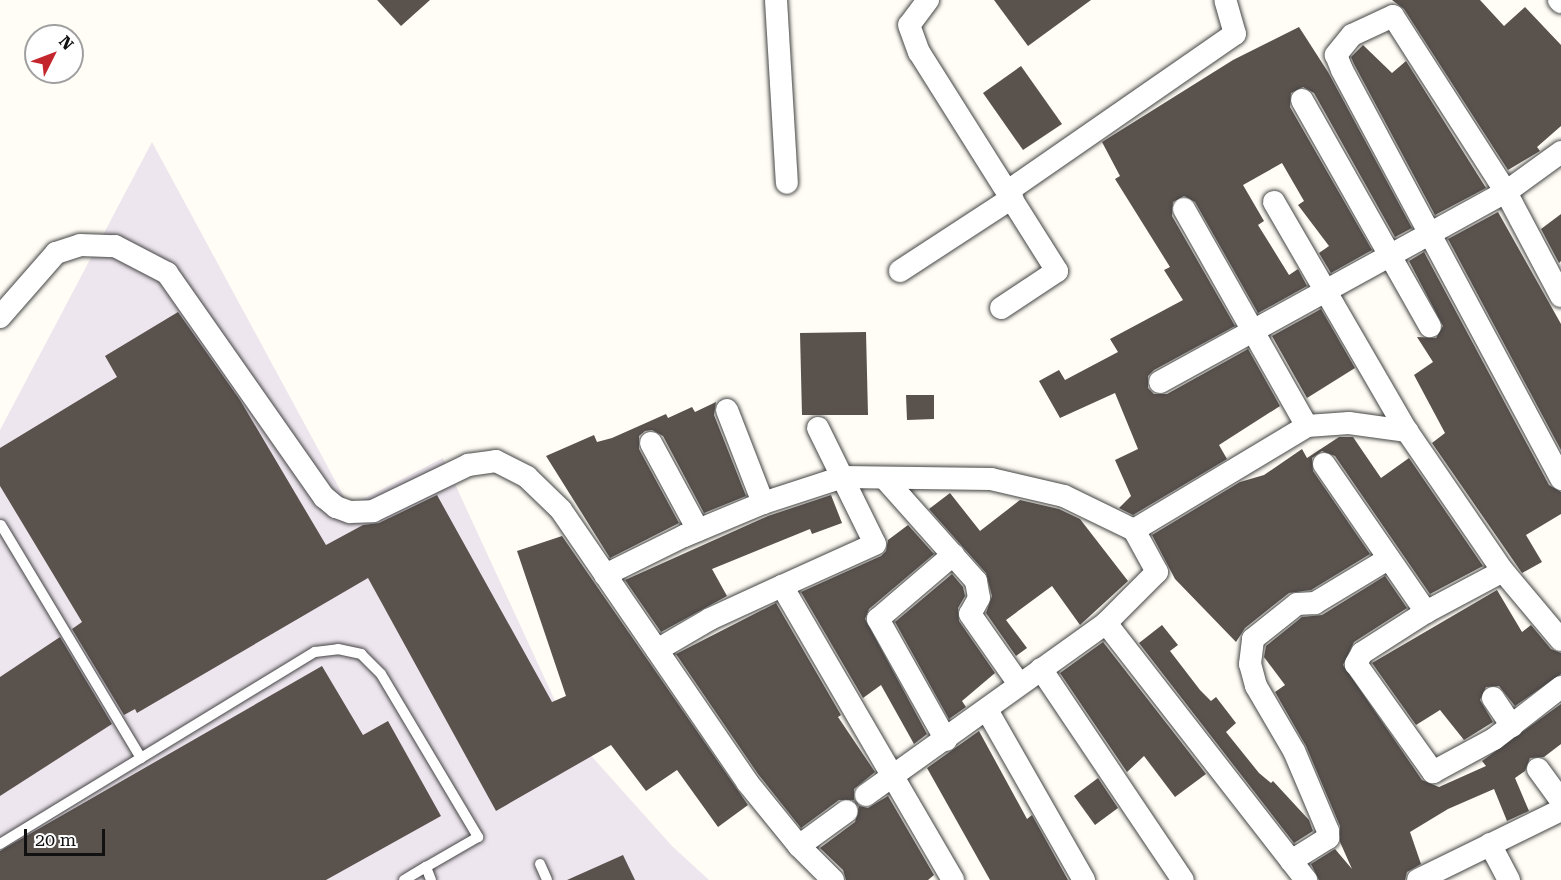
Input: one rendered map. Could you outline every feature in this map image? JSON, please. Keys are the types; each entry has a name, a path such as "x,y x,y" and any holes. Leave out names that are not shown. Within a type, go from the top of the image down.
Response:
{"street":[{"path":"776,0 787,183"},
{"path":"928,0 909,25 918,52 1010,194 1057,272 1001,309"},
{"path":"900,272 1235,34 1225,0"},
{"path":"1559,284 1506,192 1388,8 1352,34 1336,55 1430,236 1561,479"},
{"path":"1302,100 1430,326"},
{"path":"1160,382 1430,236 1506,192 1561,152"},
{"path":"1274,202 1407,431 1503,571 1561,640"},
{"path":"1184,209 1251,331 1307,426"},
{"path":"0,317 56,253 80,245 115,246 167,273 324,497 336,507 351,512 373,511 468,465 496,461 545,491 747,782 799,846 833,880"},
{"path":"727,410 763,503"},
{"path":"1134,530 1307,426 1349,423 1407,431"},
{"path":"657,650 730,609 875,544 818,428"},
{"path":"651,443 698,530"},
{"path":"1324,464 1426,612"},
{"path":"605,575 698,530 763,503 843,477 886,480 933,476 992,479 1064,496 1134,530 1157,572 1106,623 1019,684 946,740 866,795"},
{"path":"886,480 953,555 979,588 979,598 970,614 1019,684"},
{"path":"946,740 878,619 953,555"},
{"path":"1291,861 1328,838 1328,831 1294,751 1256,686 1250,664 1253,639 1297,604 1314,603 1388,559"},
{"path":"1503,571 1426,612 1369,648 1356,664 1429,767 1438,772 1512,726 1561,687"},
{"path":"782,586 954,880"},
{"path":"1106,623 1306,880"},
{"path":"1041,669 1183,880"},
{"path":"1493,698 1512,726"},
{"path":"987,710 1084,880"},
{"path":"1538,769 1561,801"},
{"path":"799,846 847,810"},
{"path":"1418,880 1561,810"},
{"path":"1490,844 1509,880"}],"lane":[{"path":"1,525 141,758"},
{"path":"0,844 315,651 338,649 361,654 381,674 478,837 404,880"},
{"path":"540,864 547,880"},
{"path":"426,867 431,880"}],"shaded area":[{"path":"152,142 349,506 443,458 569,731 672,846 709,880 0,880 0,430"}],"building":[{"path":"377,0 430,0 401,26"},
{"path":"994,0 1091,0 1028,46"},
{"path":"1392,0 1480,0 1504,26 1525,7 1561,45 1561,126 1537,147 1540,151 1508,170 1404,9"},
{"path":"1299,27 1328,72 1412,228 1395,237 1314,93 1303,87 1291,93 1290,107 1372,250 1331,273 1319,253 1329,246 1298,205 1304,201 1282,163 1243,185 1264,221 1258,225 1289,275 1298,269 1307,286 1258,313 1195,202 1184,196 1173,202 1172,216 1235,326 1154,370 1148,376 1148,388 1154,394 1167,394 1248,349 1280,406 1219,445 1227,459 1133,515 1119,508 1131,496 1115,460 1138,449 1115,393 1060,418 1039,381 1059,370 1065,380 1118,352 1110,339 1183,300 1164,270 1170,267 1115,179 1120,176 1102,142 1233,60"},
{"path":"1363,45 1392,73 1406,61 1486,188 1435,215 1351,57"},
{"path":"1021,66 1062,124 1023,150 983,93"},
{"path":"1498,212 1561,324 1561,450 1448,239"},
{"path":"1561,214 1561,261 1559,263 1541,229"},
{"path":"1424,252 1549,485 1561,492 1561,514 1526,535 1542,562 1522,573 1432,443 1445,433 1414,375 1433,362 1417,337 1436,338 1443,326 1409,261"},
{"path":"1321,309 1355,368 1307,398 1272,336"},
{"path":"178,312 240,400 326,545 363,525 379,523 437,495 552,702 566,696 517,551 562,536 748,805 718,827 677,770 646,791 611,745 496,811 368,578 137,713 135,709 124,715 72,629 82,622 0,486 0,448 117,377 105,356"},
{"path":"866,332 868,415 802,415 800,333"},
{"path":"906,395 934,395 934,419 907,420"},
{"path":"716,402 714,415 746,496 704,513 663,436 652,430 645,431 639,436 639,449 679,523 610,558 546,456 594,435 597,442 612,438 666,414 668,418 692,407 695,412"},
{"path":"1339,437 1353,437 1381,478 1409,458 1483,566 1430,594 1335,456 1322,451 1312,458 1313,471 1370,554 1311,590 1289,593 1245,628 1236,642 1175,579 1152,535 1240,482 1264,475 1302,449 1307,458"},
{"path":"950,493 980,531 1020,500 1059,509 1080,519 1128,581 1080,625 1052,586 1006,620 1027,648 1016,656 986,613 992,596 986,573 929,509"},
{"path":"831,495 842,523 812,534 810,529 712,569 727,596 661,632 625,580 768,516"},
{"path":"908,525 934,554 869,609 865,619 927,734 914,744 881,685 863,698 801,592 881,556 886,551 888,540"},
{"path":"952,574 963,587 965,596 958,608 959,621 995,673 962,701 966,707 949,719 895,622"},
{"path":"1385,576 1407,608 1354,642 1343,665 1422,780 1439,787 1486,766 1482,761 1561,704 1561,744 1544,757 1530,758 1525,771 1515,778 1529,811 1507,821 1494,789 1448,809 1410,832 1421,864 1407,872 1405,880 1319,880 1311,864 1335,849 1352,869 1340,842 1340,826 1306,746 1275,692 1285,685 1264,657 1266,646 1302,617 1322,615"},
{"path":"1497,590 1522,632 1531,625 1551,649 1561,653 1561,674 1515,706 1499,686 1486,687 1480,700 1493,722 1464,740 1440,710 1416,725 1372,663"},
{"path":"776,603 841,715 838,717 875,772 854,789 854,800 839,800 801,828 758,774 676,654"},
{"path":"1162,625 1178,645 1170,651 1200,690 1211,701 1216,697 1236,723 1226,732 1259,773 1271,783 1273,781 1309,820 1313,831 1294,843 1139,643"},
{"path":"60,637 112,724 0,796 0,677"},
{"path":"1103,642 1206,774 1175,797 1144,756 1127,772 1060,673"},
{"path":"322,666 363,735 388,721 441,816 326,880 0,880 0,851"},
{"path":"979,731 1027,819 1032,815 1068,880 990,880 927,768"},
{"path":"1098,778 1118,808 1095,825 1074,796"},
{"path":"888,796 934,875 928,880 846,880 843,870 820,848 855,822 859,806 868,808"},
{"path":"623,855 635,880 567,880"}]}
